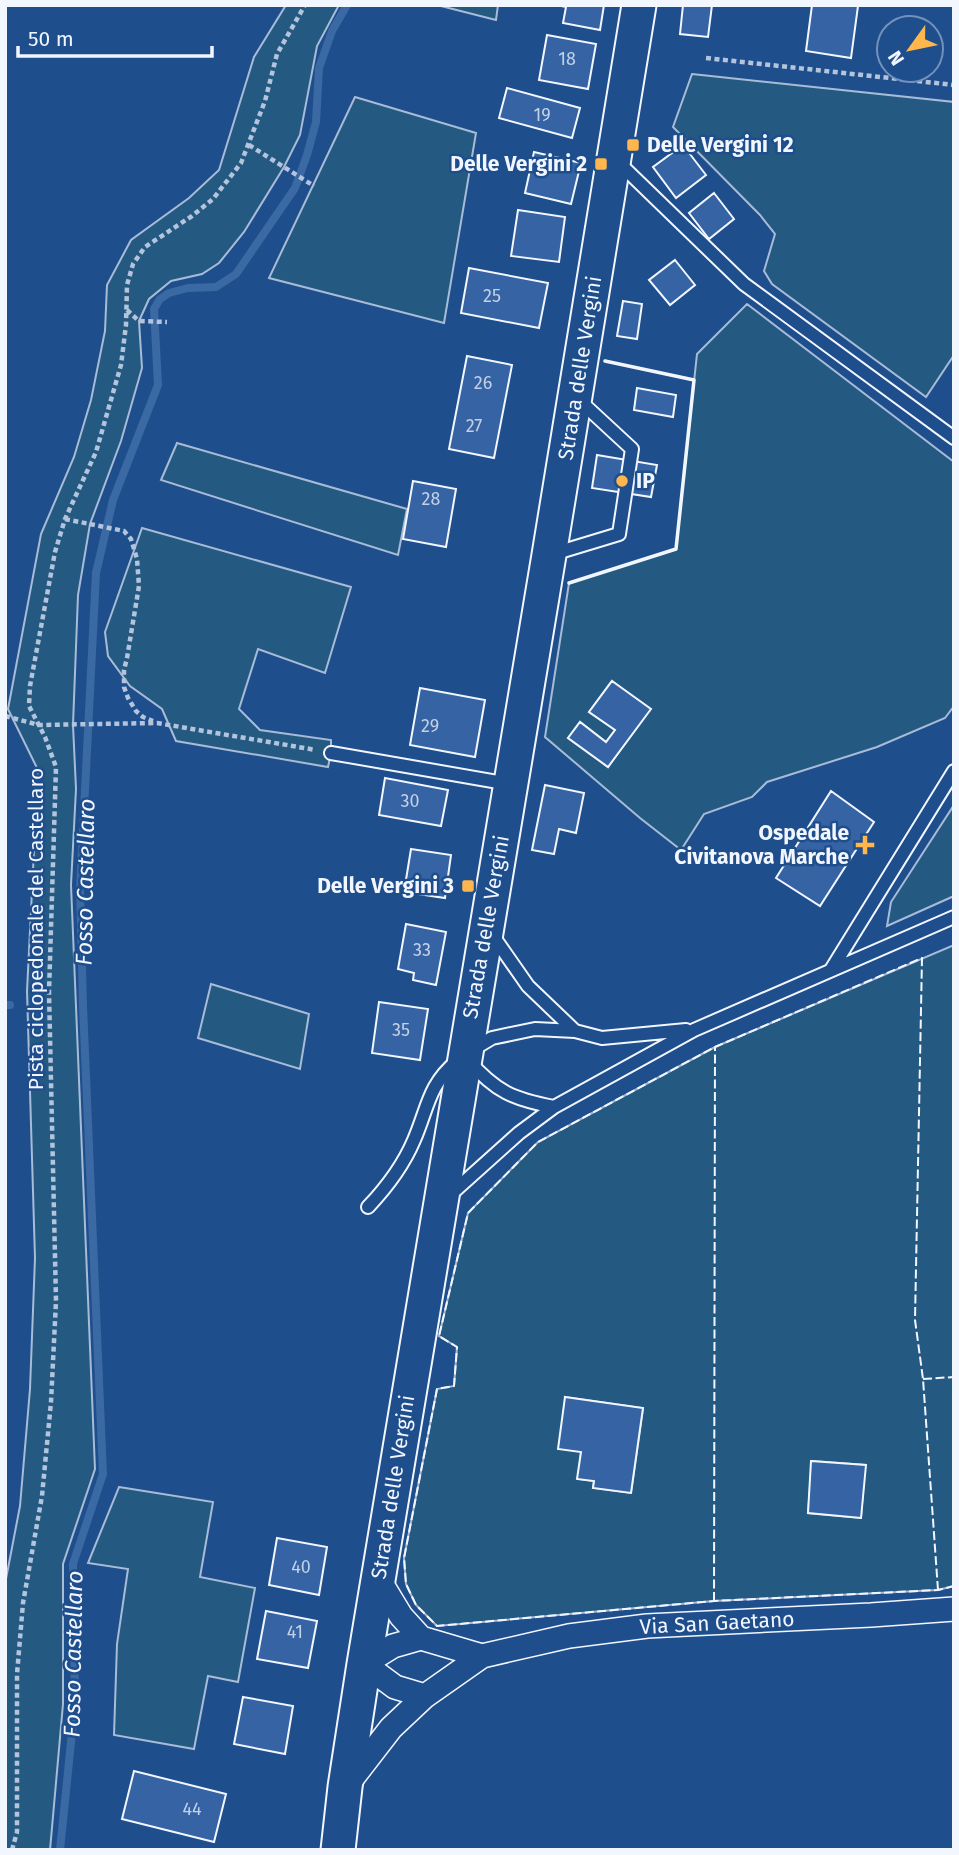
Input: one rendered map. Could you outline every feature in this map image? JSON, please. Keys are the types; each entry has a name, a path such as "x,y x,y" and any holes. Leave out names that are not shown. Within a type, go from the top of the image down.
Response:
{"main road":[{"name":"Strada delle Vergini","path":"338,1850 345,1787 378,1578 639,5"}],"street":[{"path":"378,1578 401,1616 421,1638 393,1646 364,1664 395,1687 425,1696"},
{"name":"Via San Gaetano","path":"345,1787 391,1728 425,1696 482,1656 569,1636 647,1626 954,1609"},
{"name":"Via San Gaetano","path":"421,1638 482,1656"}],"lane":[{"path":"614,159 744,284 954,438"},
{"path":"549,555 618,534 625,493 632,449 575,397"},
{"path":"331,753 511,784"},
{"path":"831,970 954,771"},
{"path":"440,1204 519,1133 554,1107 694,1030 954,917"},
{"path":"486,927 528,986 575,1031"},
{"path":"368,1207 388,1186 410,1149 436,1083 446,1070 464,1055 492,1038 535,1029 575,1031 602,1038 694,1030"},
{"path":"464,1055 492,1085 509,1095 554,1107"}],"path":[{"name":"Pista ciclopedonale del Castellaro","path":"12,1850 17,1832 17,1674 23,1603 42,1496 51,1402 56,1301 50,992 56,767 29,706 30,686 55,552 65,519 96,452 121,365 127,285 133,264 145,247 213,199 241,163 265,101 277,54 305,5"},
{"path":"706,58 954,85"},
{"path":"249,145 314,186"},
{"path":"125,309 139,321 167,322"},
{"path":"65,519 124,531 131,539 137,559 139,586 124,670 124,687 136,711 157,723"},
{"path":"5,716 38,725 157,723 331,753"}],"shaded area":[{"path":"286,5 339,5 317,46 300,135 284,167 244,232 219,263 202,274 171,281 149,299 139,321 142,368 121,441 90,524 78,595 73,725 76,789 71,885 95,1469 63,1564 63,1704 50,1850 5,1850 5,1584 20,1506 30,1389 35,1258 27,991 38,770 8,709 41,534 74,457 91,400 105,331 107,285 131,240 189,198 219,170 254,57"},
{"path":"437,5 498,5 496,20"},
{"path":"692,74 954,102 954,355 926,397 772,284 764,271 775,234 760,215 673,127"},
{"path":"355,97 476,133 444,323 269,278"},
{"path":"747,304 954,462 954,706 945,718 877,747 767,782 752,797 704,814 681,850 545,737 569,583 676,549 697,354","holes":["612,681 650,709 608,767 568,738 580,722 606,742 615,730 589,712"]},
{"path":"177,443 407,509 398,555 161,480"},
{"path":"142,528 351,587 325,673 258,649 239,709 260,730 331,740 328,767 176,741 162,709 130,686 108,656 105,632"},
{"path":"954,805 954,896 887,926 891,902"},
{"path":"954,945 954,1586 938,1590 714,1601 437,1626 416,1605 406,1584 404,1558 437,1389 454,1386 457,1347 439,1336 468,1213 538,1142 715,1047","holes":["565,1397 643,1408 631,1493 593,1488 594,1481 578,1479 581,1452","812,1461 865,1465 861,1518 808,1513"]},
{"path":"211,984 309,1014 300,1069 198,1038"},
{"path":"119,1487 213,1502 200,1577 255,1588 238,1682 208,1676 194,1749 114,1735 117,1644 128,1569 88,1563"}],"building":[{"path":"557,5 604,5 600,30 563,23 566,7"},
{"path":"683,5 712,5 708,37 680,34"},
{"path":"812,5 858,6 851,58 806,51"},
{"path":"547,35 596,44 588,89 539,80"},
{"path":"507,88 580,108 572,138 499,118"},
{"path":"683,145 706,175 676,198 653,167"},
{"path":"534,152 581,163 571,204 525,193"},
{"path":"714,193 734,219 709,239 689,213"},
{"path":"518,210 565,217 559,262 511,256"},
{"path":"675,260 695,285 670,305 649,280"},
{"path":"469,268 548,283 539,328 461,313"},
{"path":"623,301 642,304 637,339 617,336"},
{"path":"467,356 512,365 494,458 449,449"},
{"path":"637,388 676,395 673,417 634,410"},
{"path":"597,455 657,465 651,497 592,488"},
{"path":"413,481 456,489 446,547 403,539"},
{"path":"612,681 651,709 608,767 568,738 580,722 606,742 615,730 589,712"},
{"path":"420,688 485,700 475,757 410,745"},
{"path":"385,778 448,790 441,826 379,815"},
{"path":"545,785 584,793 576,833 559,829 554,854 532,850"},
{"path":"831,791 874,822 820,906 776,878"},
{"path":"411,849 451,855 445,898 404,892"},
{"path":"406,924 446,932 436,985 413,980 414,973 398,969"},
{"path":"379,1002 428,1009 420,1060 372,1053"},
{"path":"565,1397 643,1408 631,1493 593,1488 594,1481 577,1479 581,1452 558,1449"},
{"path":"811,1461 866,1465 861,1518 808,1513"},
{"path":"277,1538 327,1547 319,1595 269,1585"},
{"path":"266,1611 317,1621 308,1668 257,1659"},
{"path":"243,1697 293,1706 285,1754 234,1744"},
{"path":"134,1771 226,1794 214,1842 122,1819"}],"waterway":[{"name":"Fosso Castellaro","path":"60,1850 75,1703 73,1564 103,1474 80,889 96,573 113,500 158,385 154,309 160,299 169,293 188,288 216,287 236,274 295,188 316,122 319,68 332,31 347,5"},
{"path":"5,1005 10,1005"}],"fence":[{"path":"938,1590 923,1379 915,1320 922,958 715,1047 538,1142 468,1213 439,1336 457,1347 454,1386 437,1389 404,1558 406,1584 416,1605 437,1626 714,1601 938,1590 954,1586"},
{"path":"714,1601 715,1047"},
{"path":"923,1379 954,1377"}],"wall":[{"path":"569,583 676,549 694,380 605,361"}],"place":[{"name":"Delle Vergini 12","path":"633,145"},
{"name":"Delle Vergini 2","path":"601,164"},
{"name":"IP","path":"622,481"},
{"name":"Ospedale Civitanova Marche","path":"865,845"},
{"name":"Delle Vergini 3","path":"468,886"}]}
